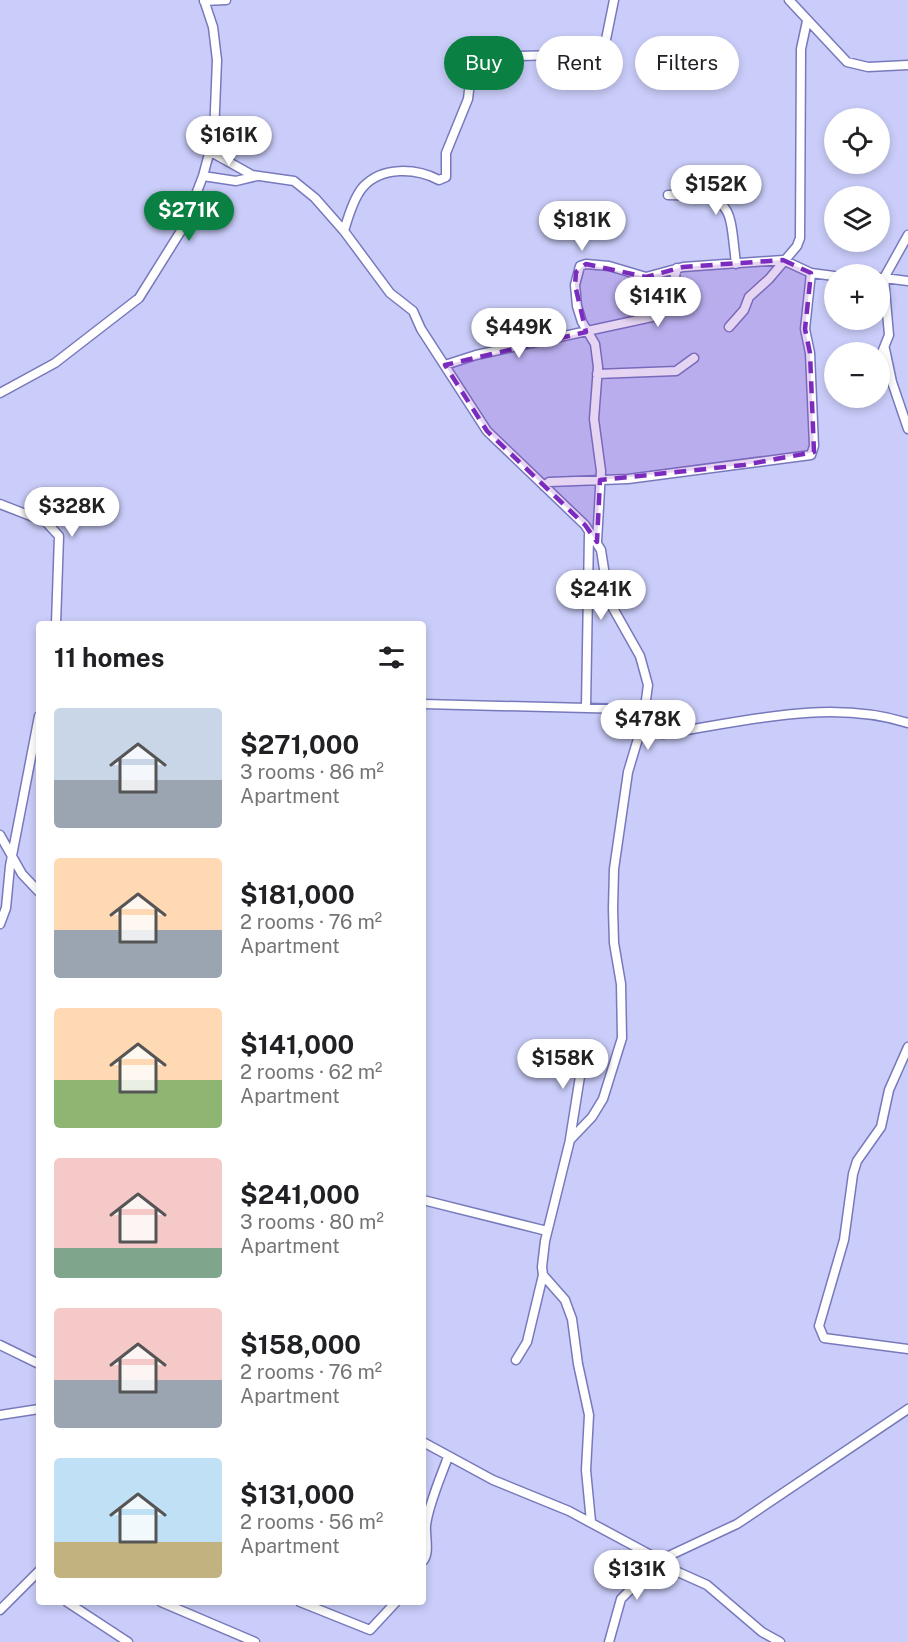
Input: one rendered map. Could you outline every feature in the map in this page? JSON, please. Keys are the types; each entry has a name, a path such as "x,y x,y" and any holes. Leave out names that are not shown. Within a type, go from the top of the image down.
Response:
{"street":[{"path":"0,393 55,363 139,298 184,225 211,152 217,60 213,27 204,1 226,0"},
{"path":"344,231 361,189 372,179 404,171 423,173 439,180 446,177 446,153 468,99 472,65 479,57 600,56 606,46 614,0"},
{"path":"789,0 807,21 853,65 908,65"},
{"path":"729,327 744,310 749,297 769,279 797,246 800,238 801,49 807,21"},
{"path":"211,152 257,176 294,181 315,198 344,231 390,293 410,307 487,431 585,525 597,542 603,559 609,601 646,670 648,696 628,772 614,868 612,909 614,943 621,984 622,1038 603,1099 592,1117 570,1140"},
{"path":"203,176 236,181 257,176"},
{"path":"668,195 704,196 720,201 728,209 732,220 736,264"},
{"path":"890,265 908,235"},
{"path":"597,542 600,458 594,429 596,344 587,332 577,306 575,285 580,266 586,264 609,266 646,277 677,268 783,260 811,273 824,275"},
{"path":"445,365 476,355 587,332 661,312 667,304 677,268"},
{"path":"544,486 555,481 628,479 811,455 814,446 810,353 805,329 811,273"},
{"path":"890,279 908,281"},
{"path":"597,374 676,371 694,358"},
{"path":"890,372 908,429"},
{"path":"0,504 46,522 59,536 56,621"},
{"path":"586,707 590,534"},
{"path":"426,704 627,709 643,720 653,733 663,734 795,714 868,713 908,723"},
{"path":"0,924 6,908 36,734"},
{"path":"0,835 22,874 36,889"},
{"path":"516,1360 527,1342 543,1275 547,1231 570,1140 585,1045"},
{"path":"908,1047 889,1090 880,1126 857,1161 853,1174 844,1240 819,1326 824,1338 908,1349"},
{"path":"426,1201 547,1231"},
{"path":"543,1275 565,1300 572,1319 578,1364 589,1415 586,1470 591,1522"},
{"path":"0,1345 36,1363"},
{"path":"609,1642 621,1599 659,1561 737,1524 908,1409"},
{"path":"0,1415 36,1410"},
{"path":"426,1444 448,1457 591,1522 707,1586 762,1632 780,1642"},
{"path":"426,1528 428,1514 448,1457"},
{"path":"0,1610 36,1574"},
{"path":"31,1579 36,1582"},
{"path":"72,1605 128,1642"},
{"path":"168,1605 255,1642"},
{"path":"307,1605 369,1630 393,1605"}],"highlighted area":[{"path":"783,260 811,273 805,329 810,353 814,452 744,465 600,480 597,542 585,525 487,431 445,365 586,332 575,285 576,272 586,264 646,277 683,267"}]}
